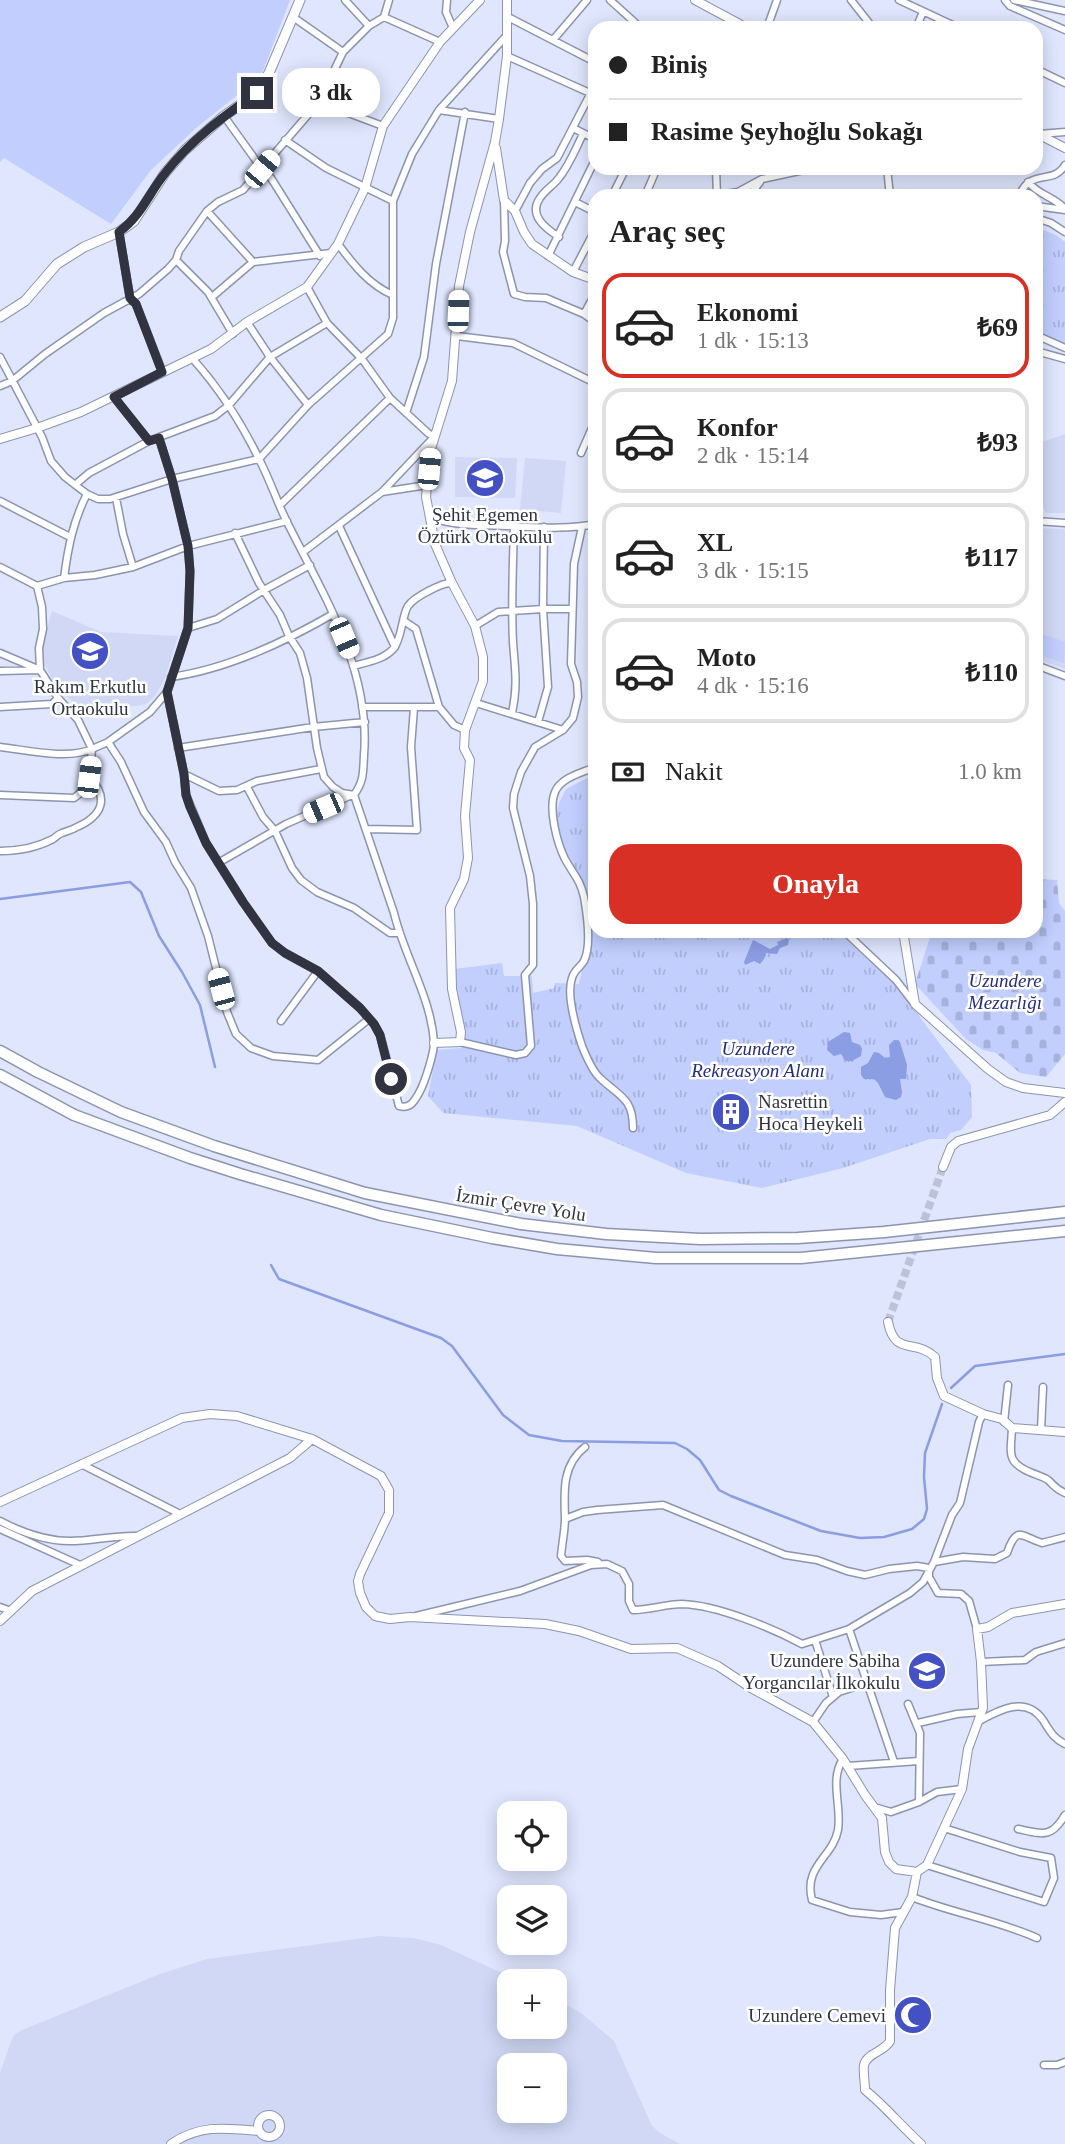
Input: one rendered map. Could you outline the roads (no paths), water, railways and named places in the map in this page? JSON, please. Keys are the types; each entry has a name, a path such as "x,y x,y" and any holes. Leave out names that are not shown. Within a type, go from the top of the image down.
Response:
{"highway":[{"name":"İzmir Çevre Yolu","path":"0,1051 121,1112 214,1146 365,1193 522,1224 606,1234 700,1239 798,1238 884,1232 1065,1212"},
{"name":"İzmir Çevre Yolu","path":"0,1075 74,1115 240,1174 381,1215 556,1249 656,1258 801,1258 1065,1231"}],"main road":[{"path":"0,317 24,301 57,264 84,247 119,232 134,221 165,173 185,150 224,116 257,93 269,73 300,0"}],"street":[{"path":"345,0 369,26"},
{"path":"0,386 12,381 99,317 139,294 176,260 179,251 207,211 218,202 243,190 319,102 343,52 369,26 384,17 389,0"},
{"path":"447,0 446,12 453,28"},
{"path":"0,439 37,428 114,397 211,349 247,322 307,287 338,244 365,188 383,126 440,42 480,0"},
{"path":"460,1042 461,1032 452,989 450,908 464,879 468,858 465,816 470,760 464,748 465,730 483,681 483,657 475,626 435,544 426,497 430,452 452,381 459,286 499,119 507,56 507,0"},
{"path":"553,40 587,0"},
{"path":"610,0 634,21"},
{"path":"695,0 734,21"},
{"path":"770,21 777,0"},
{"path":"851,0 868,21"},
{"path":"899,0 947,21"},
{"path":"1005,0 1010,6 1065,30"},
{"path":"1014,0 1065,11"},
{"path":"919,21 923,12"},
{"path":"293,17 343,52"},
{"path":"384,17 440,42"},
{"path":"508,17 588,58"},
{"path":"0,357 51,461 65,477 98,499 116,498 172,479 259,459 307,405 388,334 393,318 393,201 412,154 439,110 507,35"},
{"path":"507,56 588,92"},
{"path":"1043,72 1065,83"},
{"path":"515,211 530,183 542,169 557,158 588,97"},
{"path":"319,102 383,126"},
{"path":"439,110 499,119"},
{"path":"406,412 424,357 436,264 465,112"},
{"path":"224,116 271,178 320,256"},
{"path":"573,128 588,136"},
{"path":"1043,133 1065,132"},
{"path":"559,237 538,219 538,199 567,167 583,134"},
{"path":"1043,136 1065,148"},
{"path":"285,141 326,168 393,201"},
{"path":"495,142 504,200 503,252 514,295 546,298 588,317"},
{"path":"1024,189 1032,179 1053,176 1061,172 1065,165"},
{"path":"548,257 588,175"},
{"path":"744,189 762,179 781,175"},
{"path":"755,189 762,179"},
{"path":"1028,182 1033,189"},
{"path":"1043,195 1065,209"},
{"path":"504,200 515,211 532,244 573,272 588,277"},
{"path":"575,202 588,208"},
{"path":"1043,207 1065,209"},
{"path":"207,211 253,262"},
{"path":"1043,220 1065,232"},
{"path":"119,232 130,298 136,304 162,372"},
{"path":"573,272 588,243"},
{"path":"338,244 362,273 382,290 393,295"},
{"path":"212,297 253,262 331,253"},
{"path":"176,260 212,297 233,334"},
{"path":"307,287 327,323 362,359 390,398 434,437"},
{"path":"584,314 588,307"},
{"path":"247,322 270,358 307,405"},
{"path":"76,484 89,473 149,441 215,416 229,405 270,358 327,323"},
{"path":"457,336 513,343 588,380"},
{"path":"1043,338 1065,348"},
{"path":"1043,353 1065,359"},
{"path":"192,358 241,424 310,565 352,658 365,722 362,783 354,795 286,824 218,863"},
{"path":"114,397 149,441"},
{"path":"280,505 390,398"},
{"path":"303,552 382,492 434,437"},
{"path":"581,453 588,437"},
{"path":"0,747 50,753 84,752 108,742 150,712 167,692 188,628 190,571 188,546 159,438"},
{"path":"382,492 427,485"},
{"path":"64,578 70,537 87,494"},
{"path":"116,498 123,534 134,567"},
{"path":"0,501 70,537"},
{"path":"431,518 449,524 588,526"},
{"path":"0,567 37,586 64,578 134,567 188,546 287,521"},
{"path":"1043,521 1065,523"},
{"path":"339,526 395,647"},
{"path":"512,713 517,667 513,644 514,526"},
{"path":"538,722 548,687 543,608 544,527"},
{"path":"434,1043 460,1042 516,1055 525,1053 531,1046 525,975 533,965 533,904 530,876 513,808 514,794 521,772 536,747 563,730 573,718 578,697 577,682 571,664 574,564 582,527"},
{"path":"235,533 300,653 307,678 313,727 324,777 333,788 354,795"},
{"path":"188,628 217,619 310,565"},
{"path":"353,666 382,658 395,647 408,606 429,591 452,583"},
{"path":"0,795 74,798 81,793 89,777 92,749 78,720 58,698 40,670 38,648 43,629 37,586"},
{"path":"475,626 498,612 572,608"},
{"path":"171,677 201,673 276,645 333,614"},
{"path":"404,621 416,629 439,707 454,725 465,730"},
{"path":"0,653 40,670"},
{"path":"1043,667 1065,676"},
{"path":"0,671 40,670"},
{"path":"167,692 186,795 206,843 272,943 318,971 369,1018 380,1035 399,1106 406,1108 412,1105 421,1090 434,1043 420,988 398,933 354,795"},
{"path":"0,707 52,704 58,698"},
{"path":"476,703 563,730"},
{"path":"362,707 439,707"},
{"path":"366,829 417,830 411,747 414,708"},
{"path":"178,748 313,727 365,722"},
{"path":"108,742 121,762 144,812 166,842 191,888 208,936 227,1012 236,1034 251,1048 273,1056 318,1059 369,1018"},
{"path":"184,774 219,791 237,790 257,781 321,769"},
{"path":"588,770 566,779 561,784 555,792 552,812 565,859 579,878 588,924 584,960 570,980 571,1005 587,1058 597,1077 631,1106 633,1128"},
{"path":"0,851 20,851 85,824 102,806 102,797 89,777"},
{"path":"247,787 263,817 275,831 292,868 308,886 354,908 390,933 398,933"},
{"path":"851,938 896,981 915,1004 988,1069 1006,1082 1023,1088 1065,1093"},
{"path":"904,938 915,1004"},
{"path":"281,1021 318,971"},
{"path":"943,1167 951,1147 958,1141 1050,1115 1065,1102"},
{"path":"888,1322 891,1336 897,1342 928,1350 935,1357 937,1378 944,1396 1002,1419 1012,1428 1065,1432"},
{"path":"1004,1422 1008,1385"},
{"path":"1041,1430 1043,1387"},
{"path":"585,1447 574,1456 568,1471 563,1502 565,1519 561,1556 565,1561 587,1560 607,1564 622,1571 629,1584 629,1601 633,1610 682,1604 707,1608 772,1628 802,1644 849,1629 910,1593 923,1582 952,1515 960,1503 982,1413"},
{"path":"0,1502 182,1418 210,1414 237,1416 312,1439 381,1476 386,1482 390,1498 389,1513 358,1581 366,1607 375,1616 390,1619 411,1617 520,1591 591,1565 607,1564"},
{"path":"1012,1428 1011,1457 1014,1463 1049,1480 1053,1488 1065,1493"},
{"path":"0,1621 32,1591 290,1458 312,1439"},
{"path":"81,1464 180,1514"},
{"path":"565,1519 597,1510 663,1505 785,1555 817,1560 865,1575 963,1557 999,1558 1007,1553 1009,1542 1017,1536 1030,1536 1042,1543 1065,1537"},
{"path":"0,1521 36,1536 68,1541 137,1536"},
{"path":"0,1529 80,1565"},
{"path":"921,2144 865,2090 864,2064 890,2042 895,1928 912,1896 917,1872 927,1864 962,1789 968,1749 979,1717 983,1689 977,1629 969,1601 961,1594 937,1593 929,1577 931,1565"},
{"path":"977,1629 988,1627 1012,1613 1065,1604"},
{"path":"0,1609 11,1611"},
{"path":"411,1617 545,1624 579,1631 631,1649 677,1648 718,1666 751,1688 813,1722 846,1762 882,1818 885,1852 889,1862 896,1869 917,1872"},
{"path":"849,1629 894,1762"},
{"path":"815,1640 833,1697"},
{"path":"981,1662 1025,1660 1036,1652 1065,1643"},
{"path":"813,1722 826,1703 839,1692 867,1683"},
{"path":"908,1704 920,1733 919,1802"},
{"path":"918,1723 957,1714 979,1717 1012,1705 1030,1709 1042,1718 1055,1738 1065,1744"},
{"path":"903,1912 881,1915 850,1912 811,1900 810,1884 814,1869 832,1844 838,1830 837,1768 846,1762 919,1761"},
{"path":"874,1807 891,1812 937,1792 962,1789"},
{"path":"1018,1829 1042,1834 1050,1832 1058,1827 1065,1815"},
{"path":"927,1864 1044,1902 1054,1878 1051,1858 1020,1852 944,1828"},
{"path":"912,1896 1037,1938"},
{"path":"1044,2065 1065,2062"},
{"path":"171,2144 203,2129 215,2127 245,2130 259,2127"}],"waterway":[{"path":"0,899 130,882 141,892 159,936 200,1005 215,1067"},
{"path":"271,1265 279,1279 441,1338 452,1346 503,1415 529,1435 562,1441 675,1443 700,1460 719,1490 821,1531 860,1538 884,1537 912,1529 924,1519 927,1509 925,1453 942,1404"},
{"path":"951,1388 975,1366 1065,1354"}],"tunnel":[{"path":"888,1322 943,1167"}],"place":[{"name":"Şehit Egemen Öztürk Ortaokulu","path":"485,478"},
{"name":"Rakım Erkutlu Ortaokulu","path":"90,651"},
{"name":"Nasrettin Hoca Heykeli","path":"731,1112"},
{"name":"Uzundere Sabiha Yorgancılar İlkokulu","path":"927,1671"},
{"name":"Uzundere Cemevi","path":"913,2015"}],"park label":[{"name":"Uzundere Mezarlığı","path":"1005,991"},
{"name":"Uzundere Rekreasyon Alanı","path":"758,1059"}]}
